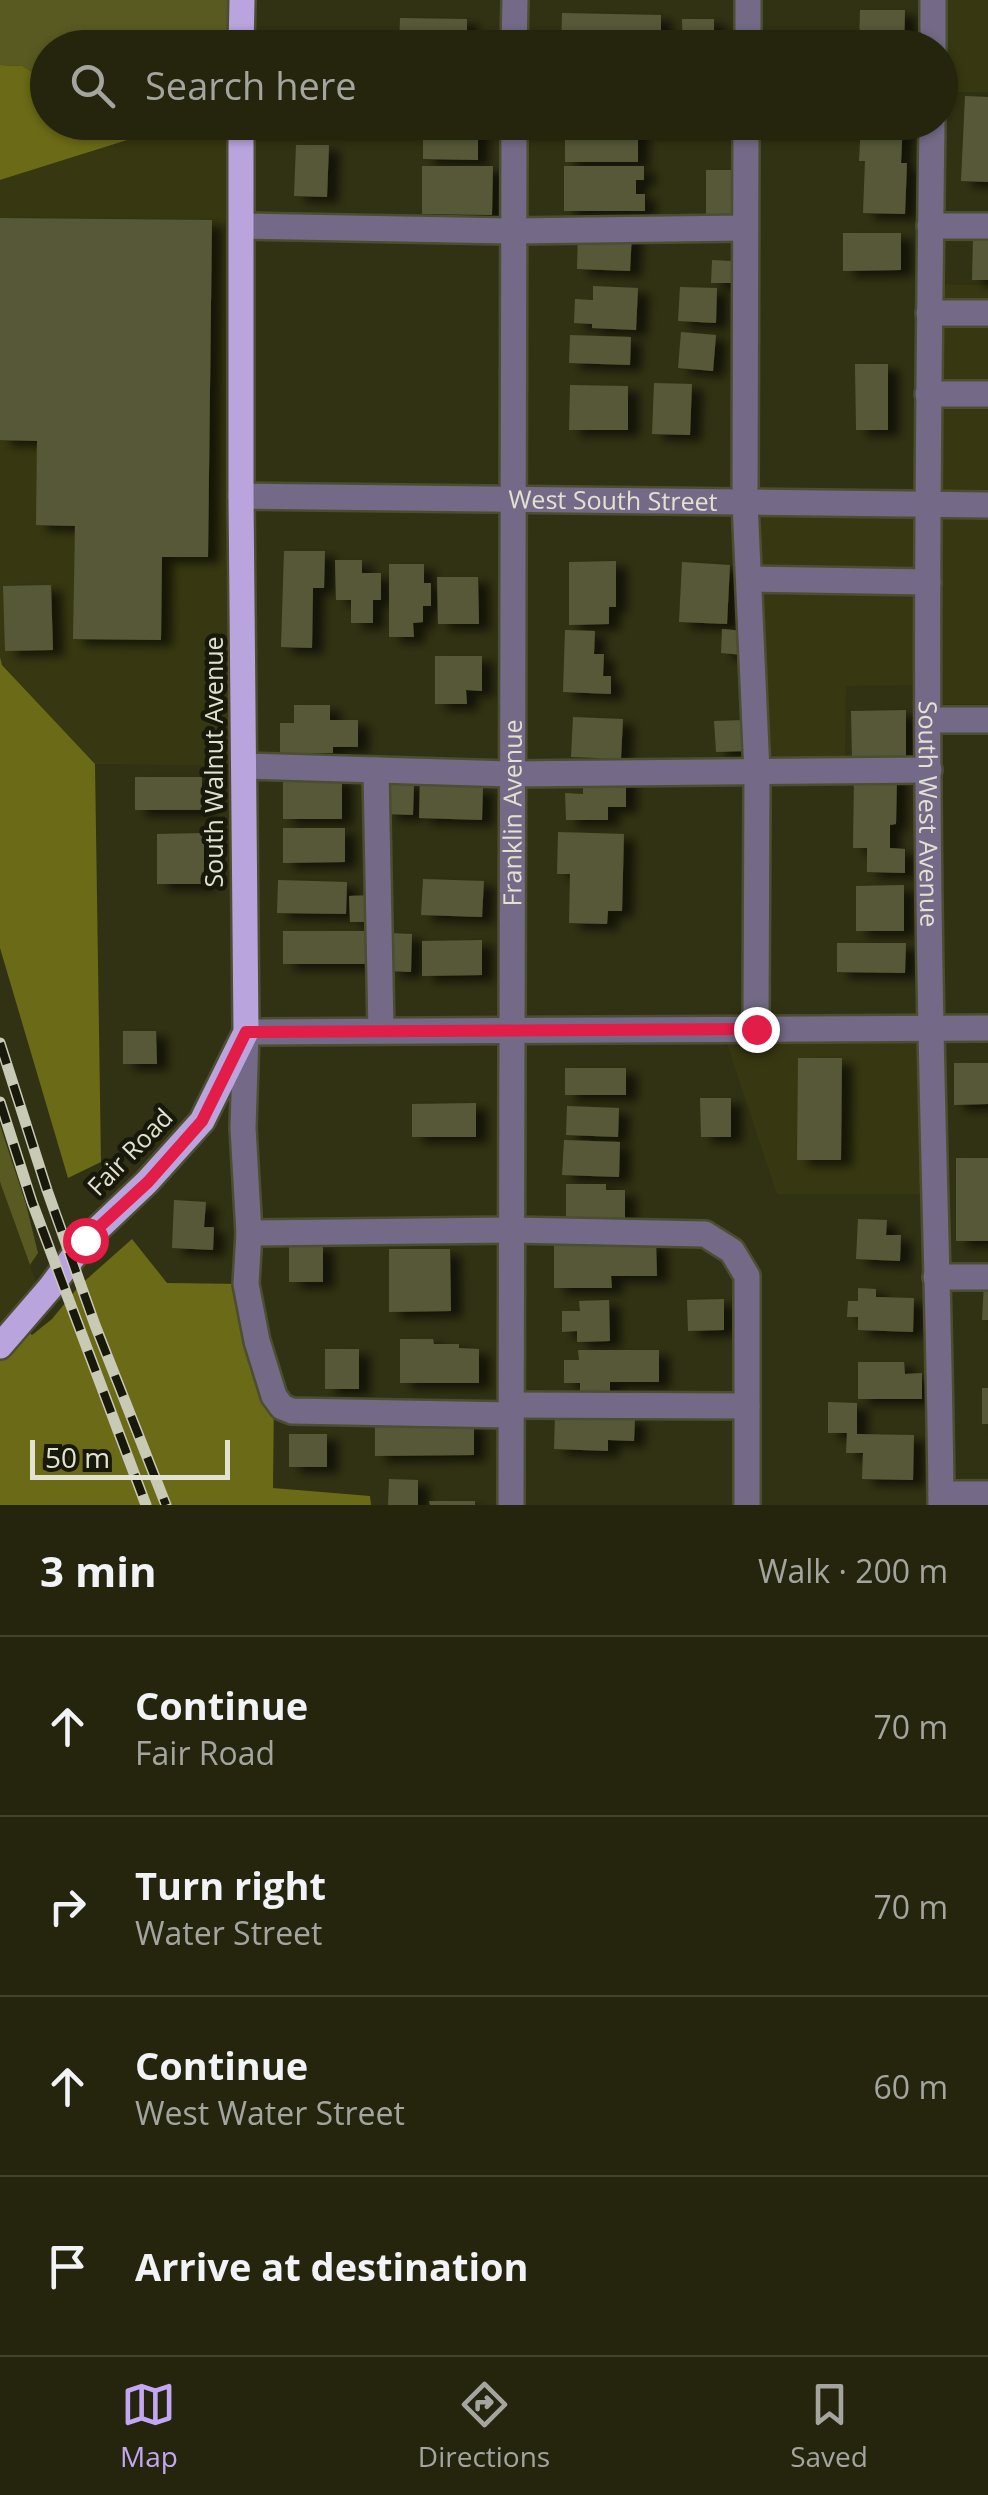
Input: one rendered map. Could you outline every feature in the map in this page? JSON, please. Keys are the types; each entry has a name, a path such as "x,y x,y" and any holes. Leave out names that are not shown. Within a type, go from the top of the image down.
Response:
{"main road":[{"path":"242,0 242,30"},
{"name":"South Walnut Avenue","path":"242,140 246,1032"},
{"name":"Fair Road","path":"0,1346 85,1240 148,1182 202,1121 246,1032"}],"street":[{"path":"514,30 515,0"},
{"path":"748,0 748,30"},
{"path":"932,30 933,0"},
{"name":"Franklin Avenue","path":"510,1505 514,140"},
{"path":"746,140 745,502 757,772 756,1029"},
{"name":"South West Avenue","path":"932,140 928,720 941,1500"},
{"path":"242,226 746,228"},
{"path":"930,226 988,226"},
{"path":"929,313 988,313"},
{"path":"928,394 988,394"},
{"name":"West South Street","path":"242,496 988,505"},
{"path":"748,579 928,582"},
{"path":"928,720 988,720"},
{"path":"244,766 512,774 929,770"},
{"path":"376,770 381,1032"},
{"path":"246,1032 988,1028"},
{"name":"South Walnut Avenue","path":"246,1032 246,1284 257,1341 274,1396 282,1407 292,1411 511,1410"},
{"path":"249,1233 512,1230 705,1234 732,1250 747,1276 748,1505"},
{"path":"936,1277 988,1277"},
{"path":"511,1410 747,1406"},
{"path":"941,1500 988,1494"}],"shaded area":[{"path":"0,0 242,0 241,30 30,30 30,70 0,65"},
{"path":"933,0 988,0 988,92 958,92 958,30 937,30"},
{"path":"0,65 30,70 30,140 127,140 0,180"},
{"path":"127,140 241,141 244,766 95,764 2,664 0,180"},
{"path":"930,284 988,285 988,704 928,704 927,685 846,686 845,771 757,772 745,502 927,504"},
{"path":"0,657 2,665 95,764 101,1162 68,1178 0,948"},
{"path":"931,1027 935,1194 777,1194 722,1029"},
{"path":"0,1125 38,1253 30,1265 0,1182"},
{"path":"0,1182 42,1299 0,1346"},
{"path":"132,1239 167,1283 246,1284 274,1396 273,1488 370,1496 371,1505 0,1505 0,1346 20,1325 32,1335 52,1319 79,1286"}],"building":[{"path":"860,10 905,10 904,30 859,30"},
{"path":"562,13 661,15 661,30 562,30"},
{"path":"400,18 467,19 467,30 400,30"},
{"path":"682,19 714,19 714,30 682,30"},
{"path":"965,96 988,97 988,182 961,181"},
{"path":"423,140 478,140 478,160 423,159"},
{"path":"565,140 638,140 638,162 565,162"},
{"path":"860,140 902,140 901,163 907,163 905,214 863,213 865,161 859,161"},
{"path":"296,145 329,145 327,197 294,196"},
{"path":"422,166 493,166 492,215 422,214"},
{"path":"564,166 644,166 644,180 636,180 636,194 645,194 645,211 564,211"},
{"path":"706,170 742,170 742,218 706,217"},
{"path":"0,218 212,220 208,557 162,557 161,640 73,639 75,526 36,525 37,441 0,440"},
{"path":"578,231 632,233 630,271 577,269"},
{"path":"843,233 901,233 901,270 843,271"},
{"path":"973,236 988,237 988,280 972,280"},
{"path":"712,260 733,261 732,283 711,283"},
{"path":"593,286 638,288 636,330 574,323 575,299 593,300"},
{"path":"680,287 717,288 716,323 678,321"},
{"path":"681,332 716,335 713,371 678,368"},
{"path":"570,335 631,337 630,365 569,363"},
{"path":"855,364 888,364 888,430 856,430"},
{"path":"654,383 692,384 690,435 652,434"},
{"path":"570,385 628,386 628,430 569,430"},
{"path":"284,551 325,551 324,588 313,588 312,648 281,647"},
{"path":"335,560 362,560 362,573 381,573 381,600 373,600 373,623 351,623 351,600 336,600"},
{"path":"616,561 616,607 609,607 609,624 569,625 569,562"},
{"path":"682,562 730,565 727,624 679,622"},
{"path":"389,564 424,564 424,583 431,583 431,606 423,606 423,622 413,623 414,637 389,637"},
{"path":"437,577 478,577 479,624 438,624"},
{"path":"51,585 53,650 5,651 3,586"},
{"path":"722,629 745,631 744,655 721,653"},
{"path":"565,630 595,631 594,654 604,654 603,676 611,676 611,694 563,692"},
{"path":"435,656 482,656 482,691 466,690 467,704 435,704"},
{"path":"294,705 330,705 330,720 358,720 358,747 333,747 333,753 280,753 280,723 294,723"},
{"path":"906,710 906,759 852,759 851,711"},
{"path":"573,717 623,719 621,759 571,757"},
{"path":"745,720 746,751 716,752 714,721"},
{"path":"626,774 626,807 608,807 608,820 566,820 565,793 583,794 583,783"},
{"path":"854,774 897,775 896,824 890,825 890,848 905,849 905,873 867,872 867,848 853,848"},
{"path":"135,777 202,777 202,810 135,810"},
{"path":"342,777 342,819 283,819 283,778"},
{"path":"420,779 463,780 463,787 483,787 482,820 419,818"},
{"path":"387,781 414,782 413,815 386,814"},
{"path":"283,828 345,828 345,862 283,863"},
{"path":"558,832 624,834 622,911 608,911 607,924 569,923 570,874 557,874"},
{"path":"204,833 204,884 157,884 157,834"},
{"path":"423,879 484,881 482,917 421,915"},
{"path":"278,880 347,882 346,914 277,913"},
{"path":"904,885 904,931 856,931 856,886"},
{"path":"374,895 375,922 350,922 349,896"},
{"path":"283,931 369,931 369,964 283,964"},
{"path":"390,933 412,934 411,972 389,971"},
{"path":"482,940 482,975 422,976 422,941"},
{"path":"837,943 906,943 905,973 837,972"},
{"path":"123,1031 156,1031 157,1064 123,1064"},
{"path":"798,1058 842,1058 841,1160 797,1160"},
{"path":"954,1063 988,1063 988,1104 954,1105"},
{"path":"565,1068 626,1068 626,1095 565,1095"},
{"path":"700,1098 731,1098 731,1137 701,1137"},
{"path":"476,1103 476,1137 412,1137 412,1104"},
{"path":"567,1106 619,1108 618,1137 566,1135"},
{"path":"564,1140 620,1142 619,1177 562,1175"},
{"path":"956,1158 988,1158 988,1241 956,1241"},
{"path":"566,1184 606,1184 606,1190 625,1190 625,1218 566,1218"},
{"path":"174,1200 206,1202 204,1227 214,1227 213,1250 172,1248"},
{"path":"858,1219 887,1220 886,1235 901,1235 900,1261 856,1259"},
{"path":"656,1242 657,1276 611,1276 612,1288 554,1288 554,1243"},
{"path":"289,1244 323,1244 323,1282 289,1282"},
{"path":"389,1249 450,1249 451,1311 389,1312"},
{"path":"984,1283 988,1284 988,1320 982,1320"},
{"path":"858,1288 876,1289 876,1297 914,1298 913,1332 858,1330 858,1317 847,1317 848,1301 858,1301"},
{"path":"724,1299 724,1330 688,1331 687,1300"},
{"path":"609,1300 610,1341 577,1342 577,1331 562,1332 562,1311 580,1311 579,1301"},
{"path":"400,1339 433,1339 434,1344 479,1349 479,1383 400,1383"},
{"path":"325,1349 359,1349 359,1389 325,1389"},
{"path":"578,1350 659,1350 659,1382 610,1382 610,1391 580,1391 580,1383 564,1383 564,1360 579,1360"},
{"path":"858,1362 904,1362 905,1374 922,1373 922,1399 858,1399"},
{"path":"982,1388 988,1388 988,1424 982,1424"},
{"path":"828,1402 857,1403 857,1434 914,1435 913,1480 862,1479 863,1453 846,1453 847,1433 828,1433"},
{"path":"555,1415 635,1418 634,1441 608,1440 608,1451 554,1449"},
{"path":"375,1422 474,1422 474,1455 375,1456"},
{"path":"289,1434 327,1434 327,1467 289,1467"},
{"path":"389,1479 418,1480 418,1505 388,1505"},
{"path":"429,1501 475,1501 475,1505 430,1505"}],"railway":[{"path":"0,1043 95,1325 166,1505"},
{"path":"0,1102 32,1202 146,1505"}],"route":[{"path":"85,1240 148,1182 202,1121 246,1032 756,1029"}]}
